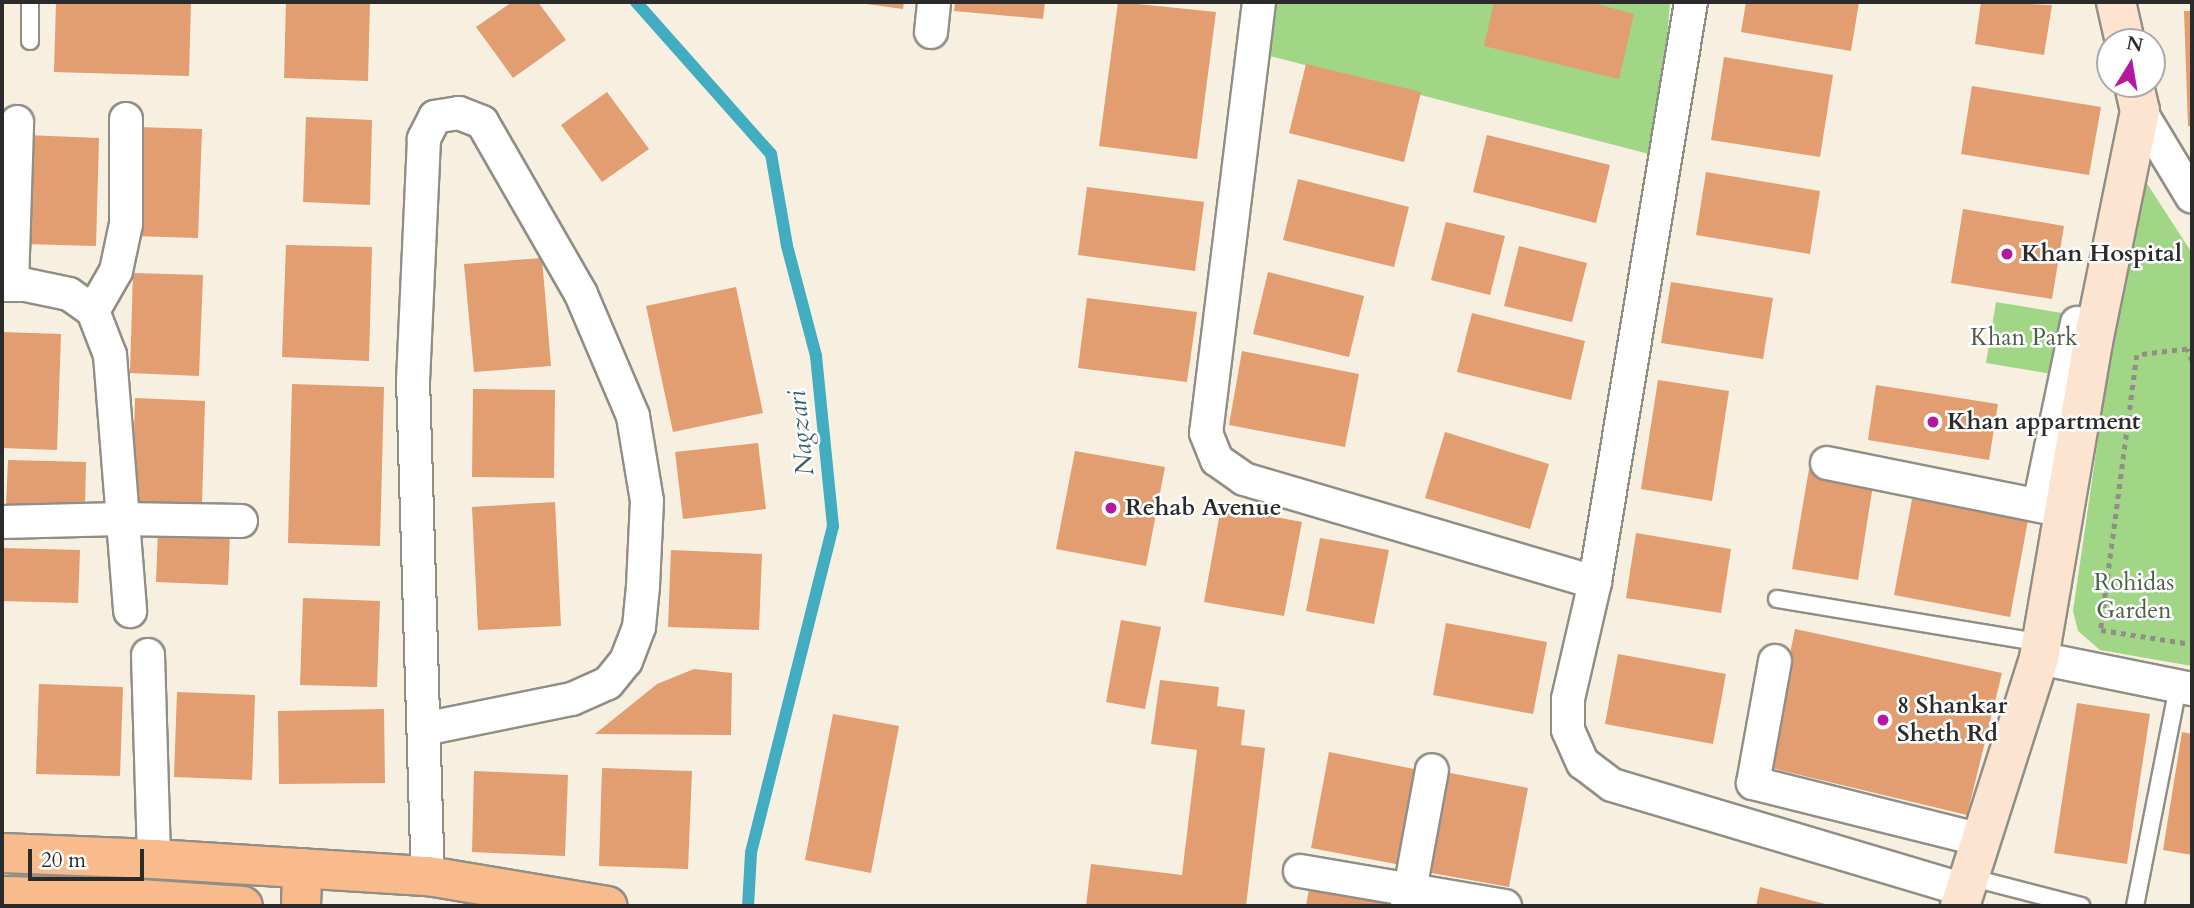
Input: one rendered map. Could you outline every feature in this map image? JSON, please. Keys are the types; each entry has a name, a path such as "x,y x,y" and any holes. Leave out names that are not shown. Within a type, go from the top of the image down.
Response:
{"main road":[{"path":"2,853 154,859 428,876 608,906"},
{"path":"301,906 302,868"},
{"path":"2,896 138,899 243,906"}],"street":[{"path":"1259,2 1206,433 1217,460 1244,479 1595,582"},
{"path":"1691,2 1595,582 1568,699 1568,730 1583,763 1612,785 1964,891 2041,651 2052,508 2077,323"},
{"path":"2116,2 2122,28"},
{"path":"2137,98 2191,192"},
{"path":"2052,508 2093,342 2137,98"},
{"path":"424,729 572,698 608,683 626,661 639,627 643,586 647,501 633,416 581,294 482,122 459,113 435,117 424,139 413,379 428,876"},
{"path":"93,311 116,271 126,224 126,119"},
{"path":"17,122 7,285 26,285 69,295 93,311 110,355 130,611"},
{"path":"1828,463 2052,508"},
{"path":"2,523 121,519 241,521"},
{"path":"2041,651 2185,687"},
{"path":"148,655 154,859"},
{"path":"1774,661 1753,783 1981,840"},
{"path":"1408,898 1432,770"},
{"path":"1300,871 1408,898 1505,906"}],"lane":[{"path":"30,2 30,41"},
{"path":"1777,599 2041,651"},
{"path":"2135,906 2185,687"},
{"path":"1964,891 2081,906"}],"path":[{"path":"2192,361 2188,349 2137,355 2101,630 2192,644"}],"green space":[{"path":"1277,2 1670,3 1657,156 1270,56"},
{"name":"Rohidas Garden","path":"2144,179 2192,253 2192,666 2100,650 2078,631 2073,611 2111,350"},
{"name":"Khan Park","path":"1996,302 2062,313 2052,374 1986,363"}],"building":[{"path":"56,2 191,3 189,76 54,72"},
{"path":"286,2 370,2 368,81 284,78"},
{"path":"512,2 538,2 566,40 513,78 476,27"},
{"path":"852,2 904,2 903,9"},
{"path":"955,2 1045,2 1043,19 954,11"},
{"path":"1118,2 1216,12 1197,159 1099,146"},
{"path":"1494,2 1589,2 1634,14 1619,79 1484,46"},
{"path":"1746,2 1859,2 1851,51 1741,32"},
{"path":"1981,2 2052,5 2044,55 1975,44"},
{"path":"2184,11 2192,11 2192,126 2188,126"},
{"path":"1724,57 1833,75 1820,157 1711,140"},
{"path":"1306,64 1421,92 1404,162 1289,133"},
{"path":"1972,86 2101,107 2089,175 1961,154"},
{"path":"607,92 649,149 602,182 561,125"},
{"path":"306,117 372,120 370,205 303,202"},
{"path":"136,127 202,129 198,238 133,236"},
{"path":"26,135 99,138 96,246 24,244"},
{"path":"1487,135 1610,165 1596,223 1473,192"},
{"path":"1706,172 1820,191 1810,254 1696,235"},
{"path":"1298,179 1409,207 1394,267 1283,240"},
{"path":"1087,187 1204,202 1195,271 1078,255"},
{"name":"Khan Hospital","path":"1963,209 2064,226 2052,299 1951,283"},
{"path":"1446,222 1505,236 1490,295 1431,280"},
{"path":"286,245 372,247 369,361 282,357"},
{"path":"1519,246 1587,263 1572,322 1504,306"},
{"path":"542,258 551,366 474,372 464,264"},
{"path":"1268,272 1364,296 1349,357 1253,334"},
{"path":"133,273 203,275 199,376 130,373"},
{"path":"1671,282 1773,298 1763,359 1661,343"},
{"path":"736,287 763,413 673,432 646,306"},
{"path":"1087,298 1197,312 1187,382 1078,368"},
{"path":"1472,313 1585,341 1571,400 1457,372"},
{"path":"2,332 61,334 57,450 2,448"},
{"path":"1242,351 1359,374 1345,447 1229,425"},
{"path":"1658,380 1729,391 1712,501 1641,489"},
{"path":"292,384 384,387 380,546 288,543"},
{"name":"Khan appartment","path":"1876,385 1998,404 1989,460 1868,440"},
{"path":"473,389 555,390 554,478 472,477"},
{"path":"135,398 205,401 202,505 132,502"},
{"path":"1445,432 1549,464 1530,529 1425,498"},
{"path":"758,443 766,509 683,519 675,452"},
{"name":"Rehab Avenue","path":"1075,451 1165,467 1146,566 1056,549"},
{"path":"8,460 86,462 85,509 6,506"},
{"path":"1809,469 1874,479 1858,580 1792,569"},
{"path":"1913,494 2029,515 2010,617 1894,595"},
{"path":"555,502 561,626 478,630 472,507"},
{"path":"1221,507 1302,522 1284,616 1204,602"},
{"path":"158,530 230,532 228,585 156,582"},
{"path":"1636,533 1731,549 1721,613 1626,598"},
{"path":"1320,538 1389,550 1374,624 1306,611"},
{"path":"2,548 80,550 78,603 2,601"},
{"path":"671,550 762,554 759,630 668,627"},
{"path":"303,598 380,601 377,687 300,685"},
{"path":"1121,620 1161,627 1145,709 1106,702"},
{"path":"1446,623 1547,642 1533,714 1433,695"},
{"name":"8 Shankar Sheth Rd","path":"1795,629 2002,673 1967,815 1767,767"},
{"path":"1618,654 1726,674 1713,744 1605,724"},
{"path":"694,669 732,673 731,735 595,734 657,684"},
{"path":"1160,680 1219,687 1217,706 1245,710 1241,745 1265,748 1246,906 1086,906 1091,864 1182,875 1197,750 1151,744"},
{"path":"39,684 123,687 120,776 36,774"},
{"path":"177,692 255,695 252,780 174,777"},
{"path":"2077,703 2150,714 2127,864 2054,853"},
{"path":"384,709 385,783 279,784 278,711"},
{"path":"833,714 899,726 871,873 805,860"},
{"path":"2182,732 2192,734 2192,855 2163,850"},
{"path":"1329,752 1419,770 1401,865 1311,848"},
{"path":"602,768 692,771 688,869 599,866"},
{"path":"474,771 568,775 565,856 472,852"},
{"path":"1445,772 1528,788 1509,887 1426,872"},
{"path":"1310,883 1399,900 1398,906 1306,906"},
{"path":"1760,887 1829,905 1829,906 1756,906"}],"waterway":[{"name":"Nagzari","path":"636,2 771,154 787,246 816,356 833,526 751,853 748,906"}],"place":[{"name":"Khan Hospital","path":"2007,254"},
{"name":"Khan appartment","path":"1933,422"},
{"name":"Rehab Avenue","path":"1111,508"},
{"name":"8 Shankar Sheth Rd","path":"1883,720"}]}
